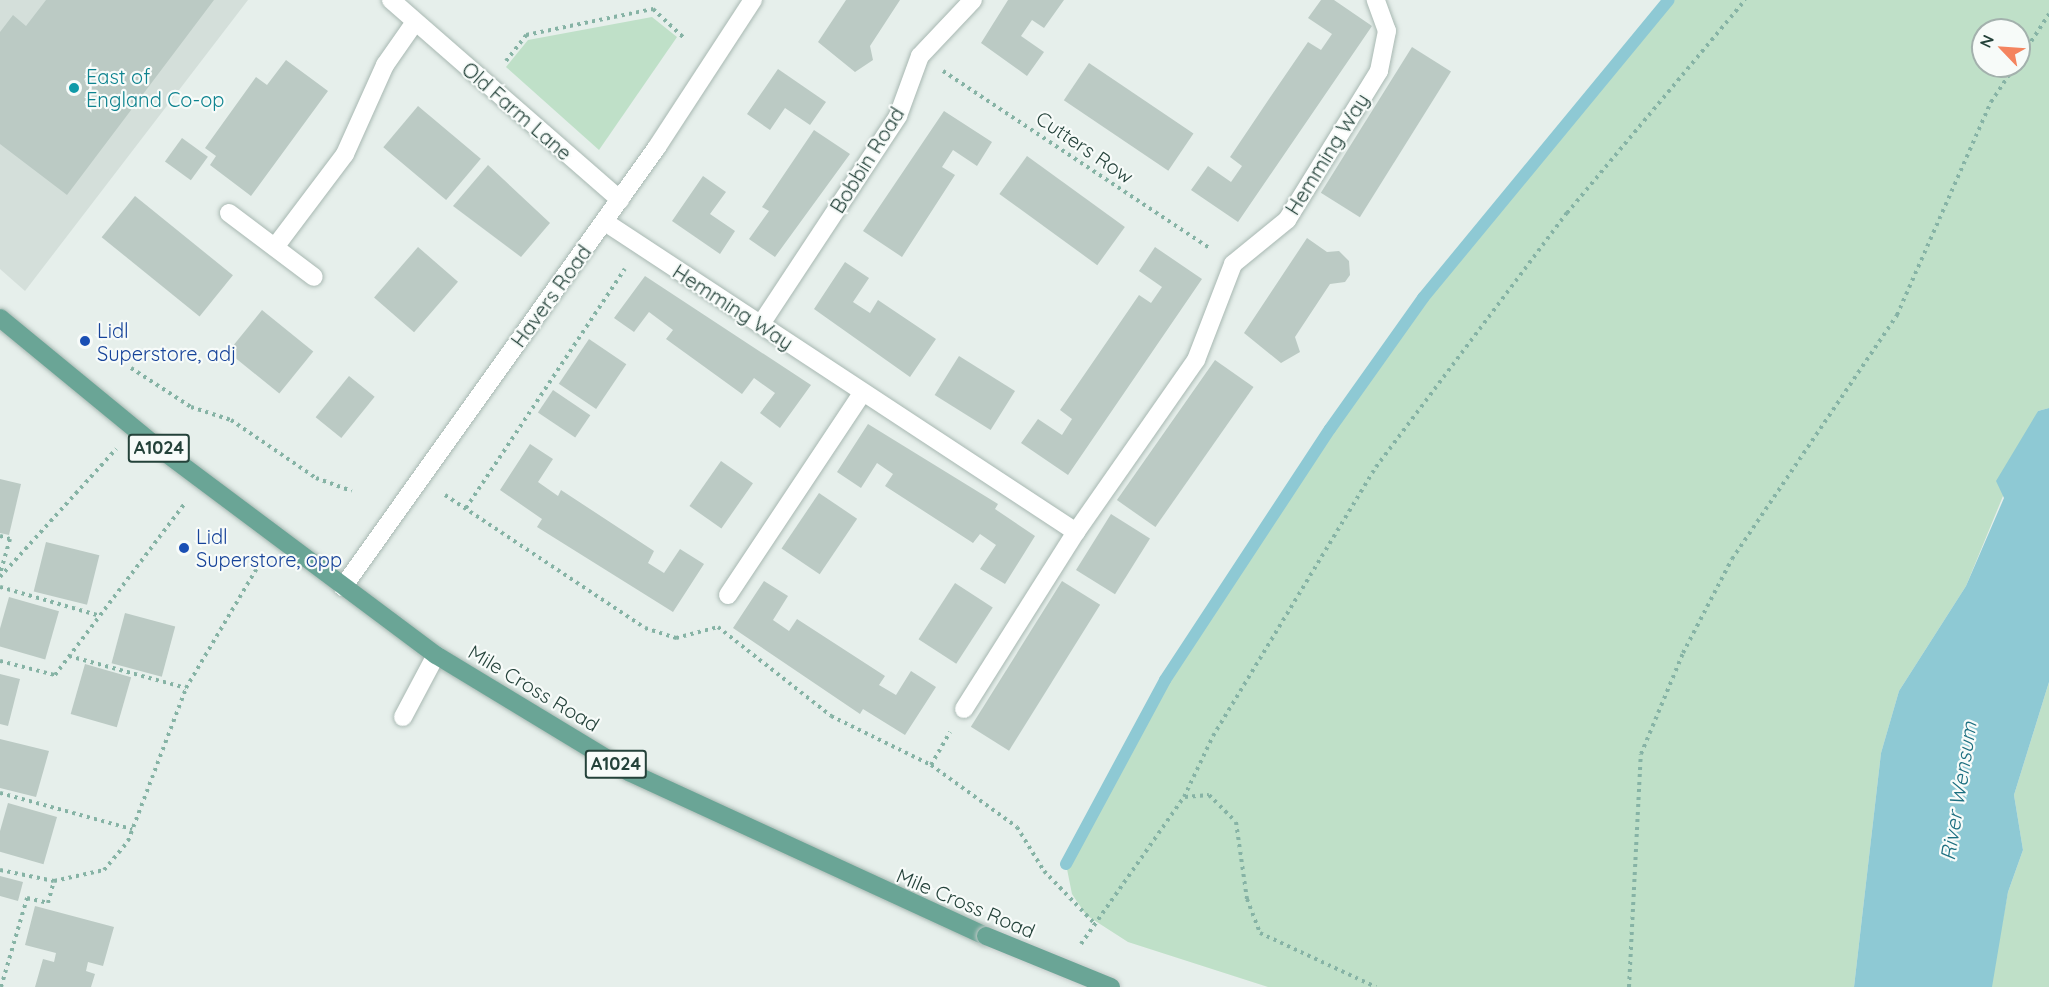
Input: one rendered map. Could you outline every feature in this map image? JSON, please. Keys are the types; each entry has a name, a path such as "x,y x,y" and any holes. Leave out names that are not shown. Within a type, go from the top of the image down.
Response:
{"main road":[{"name":"Mile Cross Road","path":"0,318 202,481 436,655 629,772 986,936 1111,987"}],"street":[{"name":"Old Farm Lane","path":"391,0 620,200"},
{"name":"Havers Road","path":"343,587 422,481 605,222 753,0"},
{"name":"Bobbin Road","path":"761,324 898,116 920,56 973,0"},
{"name":"Hemming Way","path":"964,708 1076,531 1196,360 1233,264 1287,220 1378,70 1387,31 1379,1"},
{"path":"275,247 345,154 386,65 415,22"},
{"path":"230,213 314,277"},
{"name":"Hemming Way","path":"605,222 862,393 1076,531"},
{"path":"728,595 862,393"},
{"path":"403,717 436,655"}],"path":[{"path":"422,481 645,628 676,638 718,627 831,716 931,765 1017,826 1044,871 1093,922 1184,797 1213,736 1370,476 1567,213 1745,0"},
{"path":"487,85 526,34 653,9 683,37"},
{"path":"2031,42 2049,14"},
{"name":"Cutters Row","path":"920,56 1233,264"},
{"path":"1629,987 1641,754 1683,653 1732,559 1897,315 1991,102 2007,78"},
{"path":"466,508 640,247"},
{"path":"131,368 191,407 231,420 316,478 352,491"},
{"path":"0,576 135,428"},
{"path":"0,661 55,675 97,615 202,481"},
{"path":"0,536 10,539 0,576"},
{"path":"0,870 54,881 104,870 132,829 186,688 277,538"},
{"path":"0,586 97,615"},
{"path":"69,656 186,688"},
{"path":"931,765 964,708"},
{"path":"0,793 132,829"},
{"path":"1184,797 1209,795 1236,822 1247,899 1260,933 1376,987"},
{"path":"1,987 27,898 48,903 54,881"}],"shaded area":[{"name":"East of England Co-op","path":"0,0 248,0 25,291 0,269"}],"green space":[{"path":"1669,0 2049,0 2049,408 2038,411 1966,586 1899,691 1881,753 1854,987 1268,987 1128,942 1086,915 1072,894 1066,864 1165,680 1246,550 1423,298"},
{"path":"652,17 677,37 599,150 506,67 528,40"},
{"path":"2049,682 2049,987 1990,987 2008,892 2023,850 2014,795"}],"water":[{"name":"River Wensum","path":"2049,408 2049,682 2014,795 2023,850 2008,892 1992,987 1854,987 1881,753 1899,691 1966,586 2004,498 1996,481 2038,411"}],"building":[{"name":"East of England Co-op","path":"46,0 214,0 67,195 0,144 0,32 13,15 26,26"},
{"path":"846,0 900,0 870,46 873,60 855,72 818,42"},
{"path":"1008,0 1064,0 1044,28 1032,20 1021,36 1044,52 1027,76 981,43"},
{"path":"1321,0 1334,0 1372,26 1238,222 1191,190 1208,166 1231,182 1242,166 1230,157 1269,99 1308,42 1321,50 1332,34 1308,18"},
{"path":"1412,47 1451,71 1360,217 1321,193"},
{"path":"286,60 328,91 251,196 210,165 216,156 205,148 256,77 267,85"},
{"path":"1089,63 1193,133 1168,171 1064,100"},
{"path":"778,69 826,102 810,125 785,108 770,130 747,114"},
{"path":"418,106 481,159 446,200 383,147"},
{"path":"944,111 992,142 977,166 953,150 942,167 955,175 902,257 863,231"},
{"path":"814,130 850,154 775,257 749,239 769,211 762,207"},
{"path":"182,138 208,157 191,180 165,161"},
{"path":"1027,156 1125,227 1097,265 999,194"},
{"path":"488,165 550,223 521,257 453,206"},
{"path":"703,176 726,192 710,214 735,231 720,254 672,221"},
{"path":"135,196 233,275 200,316 102,237"},
{"path":"1307,238 1327,252 1339,251 1349,261 1350,275 1345,282 1330,284 1295,337 1300,352 1281,363 1244,333"},
{"path":"418,247 458,282 414,332 374,298"},
{"path":"1155,247 1202,279 1068,475 1021,443 1038,419 1062,435 1072,419 1060,410 1139,295 1151,303 1162,287 1139,271"},
{"path":"845,262 869,278 853,302 870,313 878,300 936,339 910,377 814,309"},
{"path":"645,276 811,385 780,428 760,413 775,393 754,378 742,394 666,339 673,330 649,312 634,332 614,318"},
{"path":"262,310 313,352 279,394 228,352"},
{"path":"589,339 626,364 596,409 559,384"},
{"path":"959,356 1015,391 991,430 935,395"},
{"path":"1215,360 1254,387 1155,527 1117,500"},
{"path":"349,376 375,397 341,438 316,417"},
{"path":"553,390 590,415 575,438 538,412"},
{"path":"868,424 998,504 995,509 1035,536 1005,584 980,569 996,545 980,534 973,543 885,486 893,474 877,463 861,488 837,472"},
{"path":"530,444 553,459 538,482 558,496 561,490 654,551 648,563 664,573 680,549 704,564 673,612 537,527 542,519 500,490"},
{"path":"721,461 753,483 721,528 689,506"},
{"path":"0,479 21,484 9,535 0,533"},
{"path":"819,493 857,519 820,574 782,549"},
{"path":"1111,514 1150,538 1115,594 1076,570"},
{"path":"46,542 99,555 87,605 34,591"},
{"path":"764,581 788,596 773,620 789,631 797,619 885,676 879,685 896,695 911,671 936,687 905,735 863,709 860,714 733,628"},
{"path":"1062,581 1100,605 1009,751 971,727"},
{"path":"955,583 993,608 956,664 919,639"},
{"path":"9,597 59,611 45,659 0,646 0,628"},
{"path":"125,613 175,626 162,677 112,663"},
{"path":"85,664 131,677 117,727 71,714"},
{"path":"0,674 20,679 8,726 0,724"},
{"path":"0,739 49,751 36,797 0,788"},
{"path":"8,803 57,817 44,864 0,852 0,831"},
{"path":"0,876 23,882 18,901 0,896"},
{"path":"35,906 114,927 103,966 88,962 86,971 95,974 91,987 35,987 43,959 54,962 56,953 25,945"}],"waterway":[{"path":"1066,864 1165,680 1330,429 1423,298 1669,0"}],"place":[{"name":"East of England Co-op","path":"74,88"},
{"name":"Lidl Superstore, adj","path":"85,341"},
{"name":"Lidl Superstore, opp","path":"184,548"}]}
